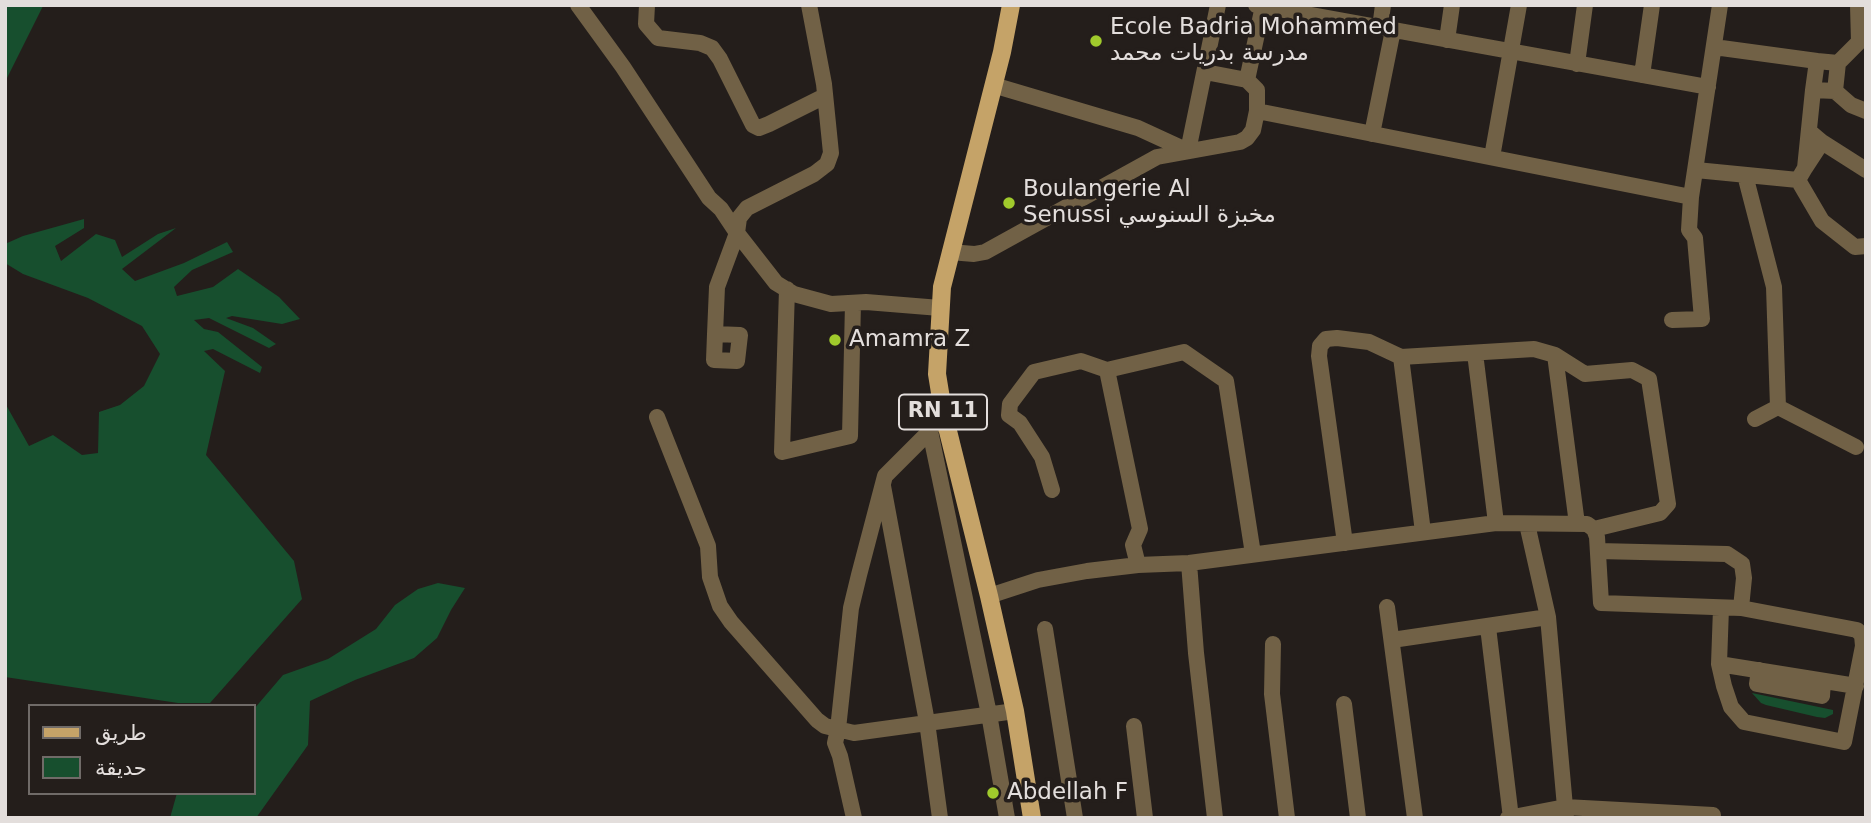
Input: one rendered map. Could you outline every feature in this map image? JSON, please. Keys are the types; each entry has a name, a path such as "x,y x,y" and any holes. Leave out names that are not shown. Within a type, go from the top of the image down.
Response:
{"main road":[{"name":"RN 11","path":"1011,5 942,287 937,374 943,411 1015,711 1032,818"}],"street":[{"path":"578,5 623,67 709,198 721,209 776,283 794,294 831,304 940,308"},
{"path":"647,5 646,24 658,38 699,43 712,48 753,125 759,128 769,124 825,96"},
{"path":"715,334 717,287 737,233 739,218 747,208 814,174 827,164 831,153 825,96 809,5"},
{"path":"1188,151 1218,5"},
{"path":"1372,135 1386,29 1383,5"},
{"path":"1447,40 1452,5"},
{"path":"1492,157 1519,5"},
{"path":"1577,64 1585,5"},
{"path":"1642,75 1652,5"},
{"path":"1672,320 1702,319 1695,238 1689,230 1691,197 1720,5"},
{"path":"1835,91 1838,63 1862,38 1858,5"},
{"path":"1247,80 1260,6 1314,10 1386,29 1708,87"},
{"path":"1714,47 1838,63"},
{"path":"1817,61 1802,174 1822,221 1855,247 1866,246"},
{"path":"950,252 974,254 985,251 1151,159 1240,142 1247,138 1263,112 1257,90 1247,80 1205,72"},
{"path":"993,85 1138,128 1188,151"},
{"path":"1813,90 1835,91 1851,105 1866,111"},
{"path":"1263,112 1691,197"},
{"path":"1809,131 1866,170"},
{"path":"1802,174 1822,142"},
{"path":"1696,170 1745,175 1802,174"},
{"path":"1745,175 1774,287 1778,407"},
{"path":"787,289 782,452 850,436 853,303"},
{"path":"1345,542 1319,356 1320,346 1326,339 1337,338 1369,342 1401,357 1534,349 1555,355 1585,374 1632,370 1650,379 1668,504 1660,513 1594,529"},
{"path":"1052,490 1042,457 1020,423 1009,415 1010,404 1034,373 1082,362 1107,370 1184,352 1226,381 1253,554"},
{"path":"1475,353 1496,523"},
{"path":"1555,355 1577,524"},
{"path":"1401,357 1423,532"},
{"path":"1107,370 1140,529 1133,545 1138,565"},
{"path":"1755,419 1778,407"},
{"path":"1778,407 1856,447"},
{"path":"854,818 835,743 851,608 873,515 890,468 930,430 943,411"},
{"path":"657,417 708,546 710,577 720,606 817,720 825,726 854,733 1015,711"},
{"path":"930,430 989,714 1007,818"},
{"path":"883,483 927,722 940,818"},
{"path":"989,596 1038,580 1087,570 1189,563 1496,523 1587,524 1594,529 1598,551 1601,603 1741,608 1857,630 1862,635 1863,646 1844,742 1744,722 1731,707 1719,664 1721,608"},
{"path":"1527,524 1548,617 1565,812"},
{"path":"1598,551 1727,554 1742,564 1744,578 1741,608"},
{"path":"1189,563 1196,653 1215,818"},
{"path":"1387,607 1415,818"},
{"path":"1392,640 1548,617"},
{"path":"1488,627 1510,818 1565,812 1713,815"},
{"path":"1045,629 1076,818"},
{"path":"1273,645 1272,694 1287,818"},
{"path":"1719,664 1759,670 1757,684 1822,696 1823,681 1856,686"},
{"path":"1344,704 1358,818"},
{"path":"1134,726 1145,818"}],"green space":[{"path":"5,5 43,6 5,82"},
{"path":"84,219 84,228 55,246 61,261 96,234 115,240 122,257 158,234 176,228 122,269 135,281 184,263 227,242 233,252 192,270 174,287 177,296 213,287 238,269 279,297 300,319 282,324 232,316 226,318 253,328 276,344 269,348 209,318 194,320 204,329 218,332 262,367 260,373 213,349 204,351 225,371 206,455 294,561 302,599 210,703 178,703 5,677 5,403 29,446 53,435 82,455 98,453 99,412 120,405 144,386 160,354 142,326 88,298 23,274 5,263 5,244 23,236"},
{"path":"438,583 465,588 437,638 414,658 355,680 310,701 308,745 256,818 170,818 176,795 256,795 256,707 283,675 328,659 376,629 395,605 418,589"},
{"path":"1752,693 1833,710 1833,714 1825,718 1817,717 1766,705"}],"place":[{"name":"Ecole Badria Mohammed مدرسة بدريات محمد","path":"1096,41"},
{"name":"Boulangerie Al Senussi مخبزة السنوسي","path":"1009,203"},
{"name":"Amamra Z","path":"835,340"},
{"name":"Abdellah F","path":"993,793"}]}
